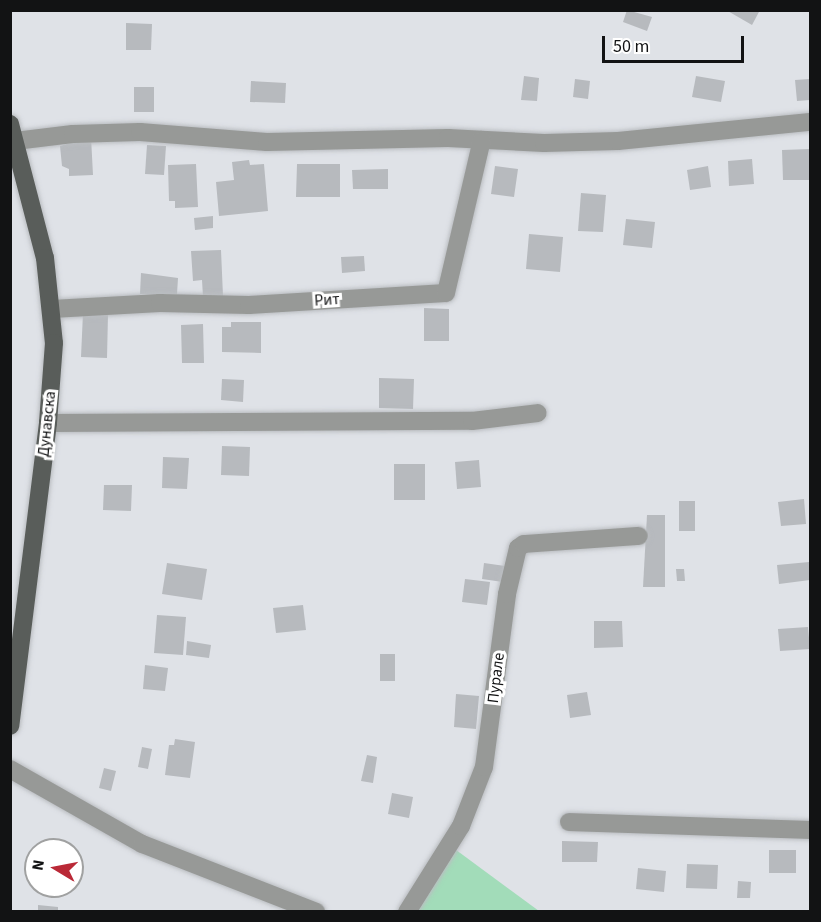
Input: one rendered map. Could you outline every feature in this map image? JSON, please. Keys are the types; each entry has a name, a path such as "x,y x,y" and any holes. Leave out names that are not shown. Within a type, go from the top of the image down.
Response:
{"main road":[{"name":"Дунавска","path":"10,726 48,423 52,309 43,249 13,133"}],"street":[{"path":"13,133 140,132 267,142 618,141 810,122"},
{"name":"Рит","path":"52,309 160,303 249,305 446,293 482,140"},
{"path":"48,423 472,421 538,413"},
{"name":"Пурале","path":"407,912 460,826 484,767 507,594 518,548 524,544 639,536"},
{"path":"10,769 142,844 316,912"},
{"path":"569,822 810,830"}],"green space":[{"path":"448,844 539,911 413,912"}],"building":[{"path":"627,10 652,17 647,31 623,22"},
{"path":"726,10 760,10 752,25"},
{"path":"126,23 152,24 151,50 126,50"},
{"path":"524,76 539,78 537,101 521,100"},
{"path":"696,76 725,81 721,102 692,97"},
{"path":"575,79 590,81 588,99 573,97"},
{"path":"810,79 810,100 797,101 795,80"},
{"path":"251,81 286,83 285,103 250,102"},
{"path":"134,87 154,87 154,112 134,112"},
{"path":"91,137 93,175 69,176 69,169 62,166 60,146"},
{"path":"147,145 166,146 164,175 145,174"},
{"path":"810,149 810,180 783,180 782,150"},
{"path":"752,159 754,184 729,186 728,161"},
{"path":"249,160 250,165 264,164 268,211 219,216 216,182 234,180 232,162"},
{"path":"196,164 198,207 175,208 175,201 169,201 168,165"},
{"path":"297,164 340,164 340,197 296,197"},
{"path":"495,166 518,169 514,197 491,194"},
{"path":"708,166 711,187 690,190 687,170"},
{"path":"388,169 388,189 353,189 352,170"},
{"path":"581,193 606,195 603,232 578,231"},
{"path":"213,216 213,228 195,230 194,218"},
{"path":"626,219 655,222 652,248 623,245"},
{"path":"529,234 563,237 560,272 526,269"},
{"path":"221,250 223,296 203,297 202,280 193,281 191,251"},
{"path":"364,256 365,271 342,273 341,257"},
{"path":"141,273 178,278 177,294 140,294"},
{"path":"424,308 449,309 449,341 424,341"},
{"path":"83,313 108,314 107,358 81,357"},
{"path":"231,322 261,322 261,353 222,352 222,327 231,327"},
{"path":"203,324 204,363 182,363 181,325"},
{"path":"379,378 414,379 413,409 379,408"},
{"path":"222,379 244,380 243,402 221,400"},
{"path":"222,446 250,447 249,476 221,475"},
{"path":"163,457 189,458 187,489 162,488"},
{"path":"479,460 481,487 457,489 455,462"},
{"path":"394,464 425,464 425,500 394,500"},
{"path":"104,485 132,485 131,511 103,510"},
{"path":"804,499 806,524 781,526 778,502"},
{"path":"679,501 695,501 695,531 679,531"},
{"path":"647,515 665,515 665,587 643,587"},
{"path":"809,562 810,580 779,584 777,565"},
{"path":"167,563 207,569 202,600 162,594"},
{"path":"484,563 505,566 503,582 482,579"},
{"path":"676,569 684,569 685,581 677,581"},
{"path":"465,579 490,582 487,605 462,602"},
{"path":"303,605 306,630 276,633 273,608"},
{"path":"157,615 186,617 183,655 154,653"},
{"path":"594,621 622,621 623,647 594,648"},
{"path":"808,627 810,649 780,651 778,629"},
{"path":"187,641 211,645 209,658 186,655"},
{"path":"380,654 395,654 395,681 380,681"},
{"path":"145,665 168,668 165,691 143,689"},
{"path":"587,692 591,715 570,718 567,695"},
{"path":"456,694 479,696 476,729 454,727"},
{"path":"175,739 195,742 190,778 165,775 169,745 174,745"},
{"path":"142,747 152,749 148,769 138,767"},
{"path":"367,755 377,757 373,783 361,781"},
{"path":"104,768 116,771 111,791 99,788"},
{"path":"392,793 413,797 409,818 388,814"},
{"path":"562,841 598,842 597,862 562,862"},
{"path":"769,850 796,850 796,873 769,873"},
{"path":"687,864 718,865 717,889 686,888"},
{"path":"638,868 666,871 664,892 636,889"},
{"path":"738,881 751,882 750,898 737,898"},
{"path":"38,905 58,907 58,912 38,912"}]}
